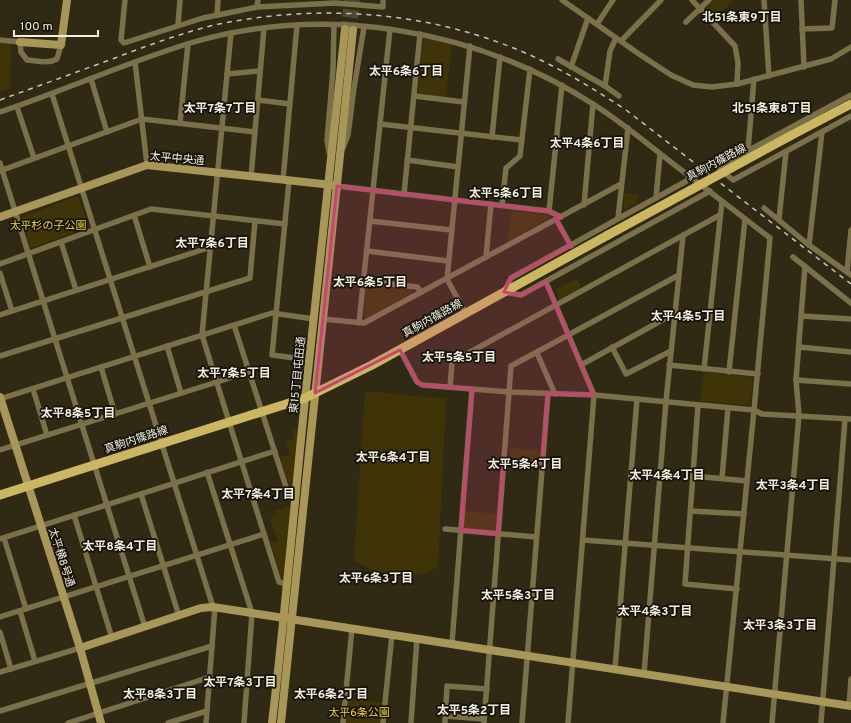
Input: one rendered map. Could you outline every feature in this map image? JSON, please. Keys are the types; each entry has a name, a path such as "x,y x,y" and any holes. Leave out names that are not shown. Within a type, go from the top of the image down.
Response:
{"main road":[{"name":"真駒内篠路線","path":"0,495 305,398 400,350 608,235 851,104"}],"street":[{"path":"20,42 21,52 27,60 51,62 57,59 61,45 67,0"},
{"path":"125,0 121,40 124,43 178,25 257,7 304,1 335,1 383,7 383,0"},
{"path":"178,25 180,0"},
{"path":"217,15 218,0"},
{"path":"257,7 258,0"},
{"path":"562,0 671,75 693,85 712,87 737,84 831,59 851,46"},
{"path":"597,24 613,0"},
{"path":"605,86 610,51 619,40 661,0"},
{"path":"692,0 735,46 738,63 737,84"},
{"path":"686,22 709,0"},
{"path":"764,0 769,76"},
{"path":"801,0 804,67"},
{"path":"802,29 832,28 835,0"},
{"path":"571,67 588,18"},
{"path":"297,25 290,104 285,224 272,356 310,360"},
{"path":"0,112 17,107 135,62 188,44 231,33 297,25 390,29 420,34 470,46 500,56 562,85 628,128 770,238 758,374 722,723"},
{"path":"331,160 327,140 333,70 334,26"},
{"path":"340,156 348,135 364,27"},
{"path":"251,177 264,28"},
{"name":"東15丁目屯田通","path":"272,723 289,618 286,584 297,494 305,398 328,185 349,29 340,156 289,618 281,723"},
{"path":"360,323 390,29"},
{"path":"231,33 202,335 228,423 279,582 286,584"},
{"path":"404,194 420,34"},
{"path":"0,40 61,45"},
{"path":"180,123 188,44"},
{"path":"465,313 447,279 470,46"},
{"path":"492,137 500,56"},
{"path":"558,59 605,86 619,96"},
{"path":"135,62 147,165"},
{"path":"502,205 506,168 520,156 530,69"},
{"path":"227,74 260,71"},
{"path":"91,79 107,132"},
{"path":"748,150 754,79"},
{"path":"549,211 562,85"},
{"path":"52,94 161,444 214,607 206,723"},
{"path":"851,95 718,167 733,180 851,116"},
{"path":"414,96 464,102"},
{"path":"258,100 290,104"},
{"path":"584,205 593,104"},
{"path":"17,107 34,158"},
{"path":"1,171 142,119 255,132"},
{"path":"380,124 522,140"},
{"path":"618,218 628,128"},
{"path":"809,244 822,132"},
{"path":"556,141 590,146"},
{"path":"779,219 786,152"},
{"path":"656,198 660,154"},
{"path":"407,160 458,167"},
{"path":"0,163 1,171 54,339 68,378 145,627"},
{"name":"太平中央通","path":"0,217 147,165 337,186"},
{"path":"692,178 511,278 504,292 521,295 710,191"},
{"path":"323,318 364,323 621,184"},
{"path":"337,186 549,211 559,218 571,246"},
{"path":"704,369 722,201"},
{"path":"486,258 491,204"},
{"path":"764,208 809,244 849,273"},
{"path":"0,264 151,209 285,224"},
{"path":"134,215 150,266"},
{"path":"450,387 452,362 720,215"},
{"path":"729,372 745,219"},
{"path":"0,356 250,278 255,221"},
{"path":"370,222 451,230"},
{"path":"849,273 851,230"},
{"path":"644,674 656,545 669,366 683,236"},
{"path":"61,242 76,290"},
{"path":"0,315 211,247"},
{"path":"367,251 448,261"},
{"path":"793,257 851,303"},
{"path":"772,723 799,415 796,380 805,266"},
{"path":"0,274 12,311"},
{"path":"445,716 484,721 511,366 569,336 679,275"},
{"path":"364,281 417,287 422,292"},
{"path":"546,282 594,395 568,723"},
{"path":"581,365 675,313"},
{"path":"0,399 234,325 276,314 314,319"},
{"path":"801,316 851,319"},
{"path":"234,325 288,493 297,494"},
{"path":"167,346 181,393"},
{"path":"799,347 851,352"},
{"path":"612,348 626,374 671,351"},
{"path":"400,350 417,382 422,385 509,392 594,395 754,410 762,414 848,419 834,559 821,723"},
{"path":"537,353 555,394"},
{"path":"669,366 758,374"},
{"path":"101,367 115,414"},
{"path":"0,450 249,372"},
{"path":"796,380 851,384"},
{"path":"33,389 47,435"},
{"path":"452,643 472,389"},
{"path":"522,723 548,394"},
{"name":"太平横8号通","path":"0,399 80,648 101,723"},
{"path":"615,669 637,399"},
{"path":"698,405 685,584 736,589"},
{"path":"722,478 728,408"},
{"path":"35,661 23,610 2,538 275,451"},
{"path":"503,463 542,465"},
{"path":"207,472 252,613 244,723"},
{"path":"693,476 747,481"},
{"path":"141,494 179,616"},
{"path":"691,511 744,514"},
{"path":"74,515 112,638"},
{"path":"444,529 536,537"},
{"path":"0,617 264,534"},
{"path":"583,540 851,560"},
{"path":"0,672 112,638 201,608 214,607 850,706 851,679"},
{"path":"343,723 352,628"},
{"path":"0,632 11,668"},
{"path":"383,723 392,634"},
{"path":"411,723 417,638"},
{"path":"0,711 90,685 212,646"},
{"path":"68,723 210,677"},
{"path":"445,723 447,686 487,689"},
{"path":"168,723 207,711"}],"highlighted area":[{"path":"337,186 549,211 561,217 556,219 571,246 511,278 504,292 521,295 546,282 594,395 548,394 542,465 503,463 498,534 461,530 472,389 422,385 417,382 400,350 315,393"}],"green space":[{"path":"714,0 734,0 714,19 705,10"},
{"path":"425,38 452,45 446,97 419,94 418,91 423,39"},
{"path":"0,43 11,44 10,88 0,92"},
{"path":"624,193 639,195 637,203 624,210"},
{"name":"太平杉の子公園","path":"76,197 79,198 88,226 32,248 30,247 21,219 22,217"},
{"path":"511,211 548,215 549,218 507,242"},
{"path":"577,278 582,289 560,300 555,290"},
{"path":"369,285 411,290 412,293 367,318 364,315 366,286"},
{"path":"704,372 751,377 753,380 750,403 747,405 700,401"},
{"path":"365,391 446,399 438,567 427,572 406,577 396,576 376,571 354,561"},
{"path":"299,428 293,490 291,490 280,457 290,454 286,442 294,439 292,431"},
{"path":"510,448 540,450 539,463 510,461"},
{"path":"291,505 285,579 282,579 271,543 278,541 270,518 276,516 275,511"},
{"path":"463,511 499,514 498,534 461,530"},
{"name":"太平6条公園","path":"348,699 382,703 380,723 346,723"}],"tunnel":[{"path":"345,29 348,0"},
{"path":"353,30 356,0"}],"railway":[{"path":"0,100 141,48 219,24 294,14 332,13 407,19 444,26 481,36 530,55 613,101 851,284"}],"district":[{"name":"北51条東9丁目","path":"742,17"},
{"name":"太平6条6丁目","path":"406,71"},
{"name":"太平7条7丁目","path":"220,108"},
{"name":"北51条東8丁目","path":"772,108"},
{"name":"太平4条6丁目","path":"587,143"},
{"name":"太平5条6丁目","path":"506,193"},
{"name":"太平7条6丁目","path":"212,243"},
{"name":"太平6条5丁目","path":"370,282"},
{"name":"太平4条5丁目","path":"688,316"},
{"name":"太平5条5丁目","path":"459,357"},
{"name":"太平7条5丁目","path":"234,373"},
{"name":"太平8条5丁目","path":"78,413"},
{"name":"太平6条4丁目","path":"393,457"},
{"name":"太平5条4丁目","path":"525,464"},
{"name":"太平4条4丁目","path":"667,475"},
{"name":"太平3条4丁目","path":"793,485"},
{"name":"太平7条4丁目","path":"258,494"},
{"name":"太平8条4丁目","path":"120,546"},
{"name":"太平6条3丁目","path":"376,578"},
{"name":"太平5条3丁目","path":"518,595"},
{"name":"太平4条3丁目","path":"655,611"},
{"name":"太平3条3丁目","path":"780,625"},
{"name":"太平7条3丁目","path":"240,682"},
{"name":"太平8条3丁目","path":"160,694"},
{"name":"太平6条2丁目","path":"331,694"},
{"name":"太平5条2丁目","path":"474,710"}]}
